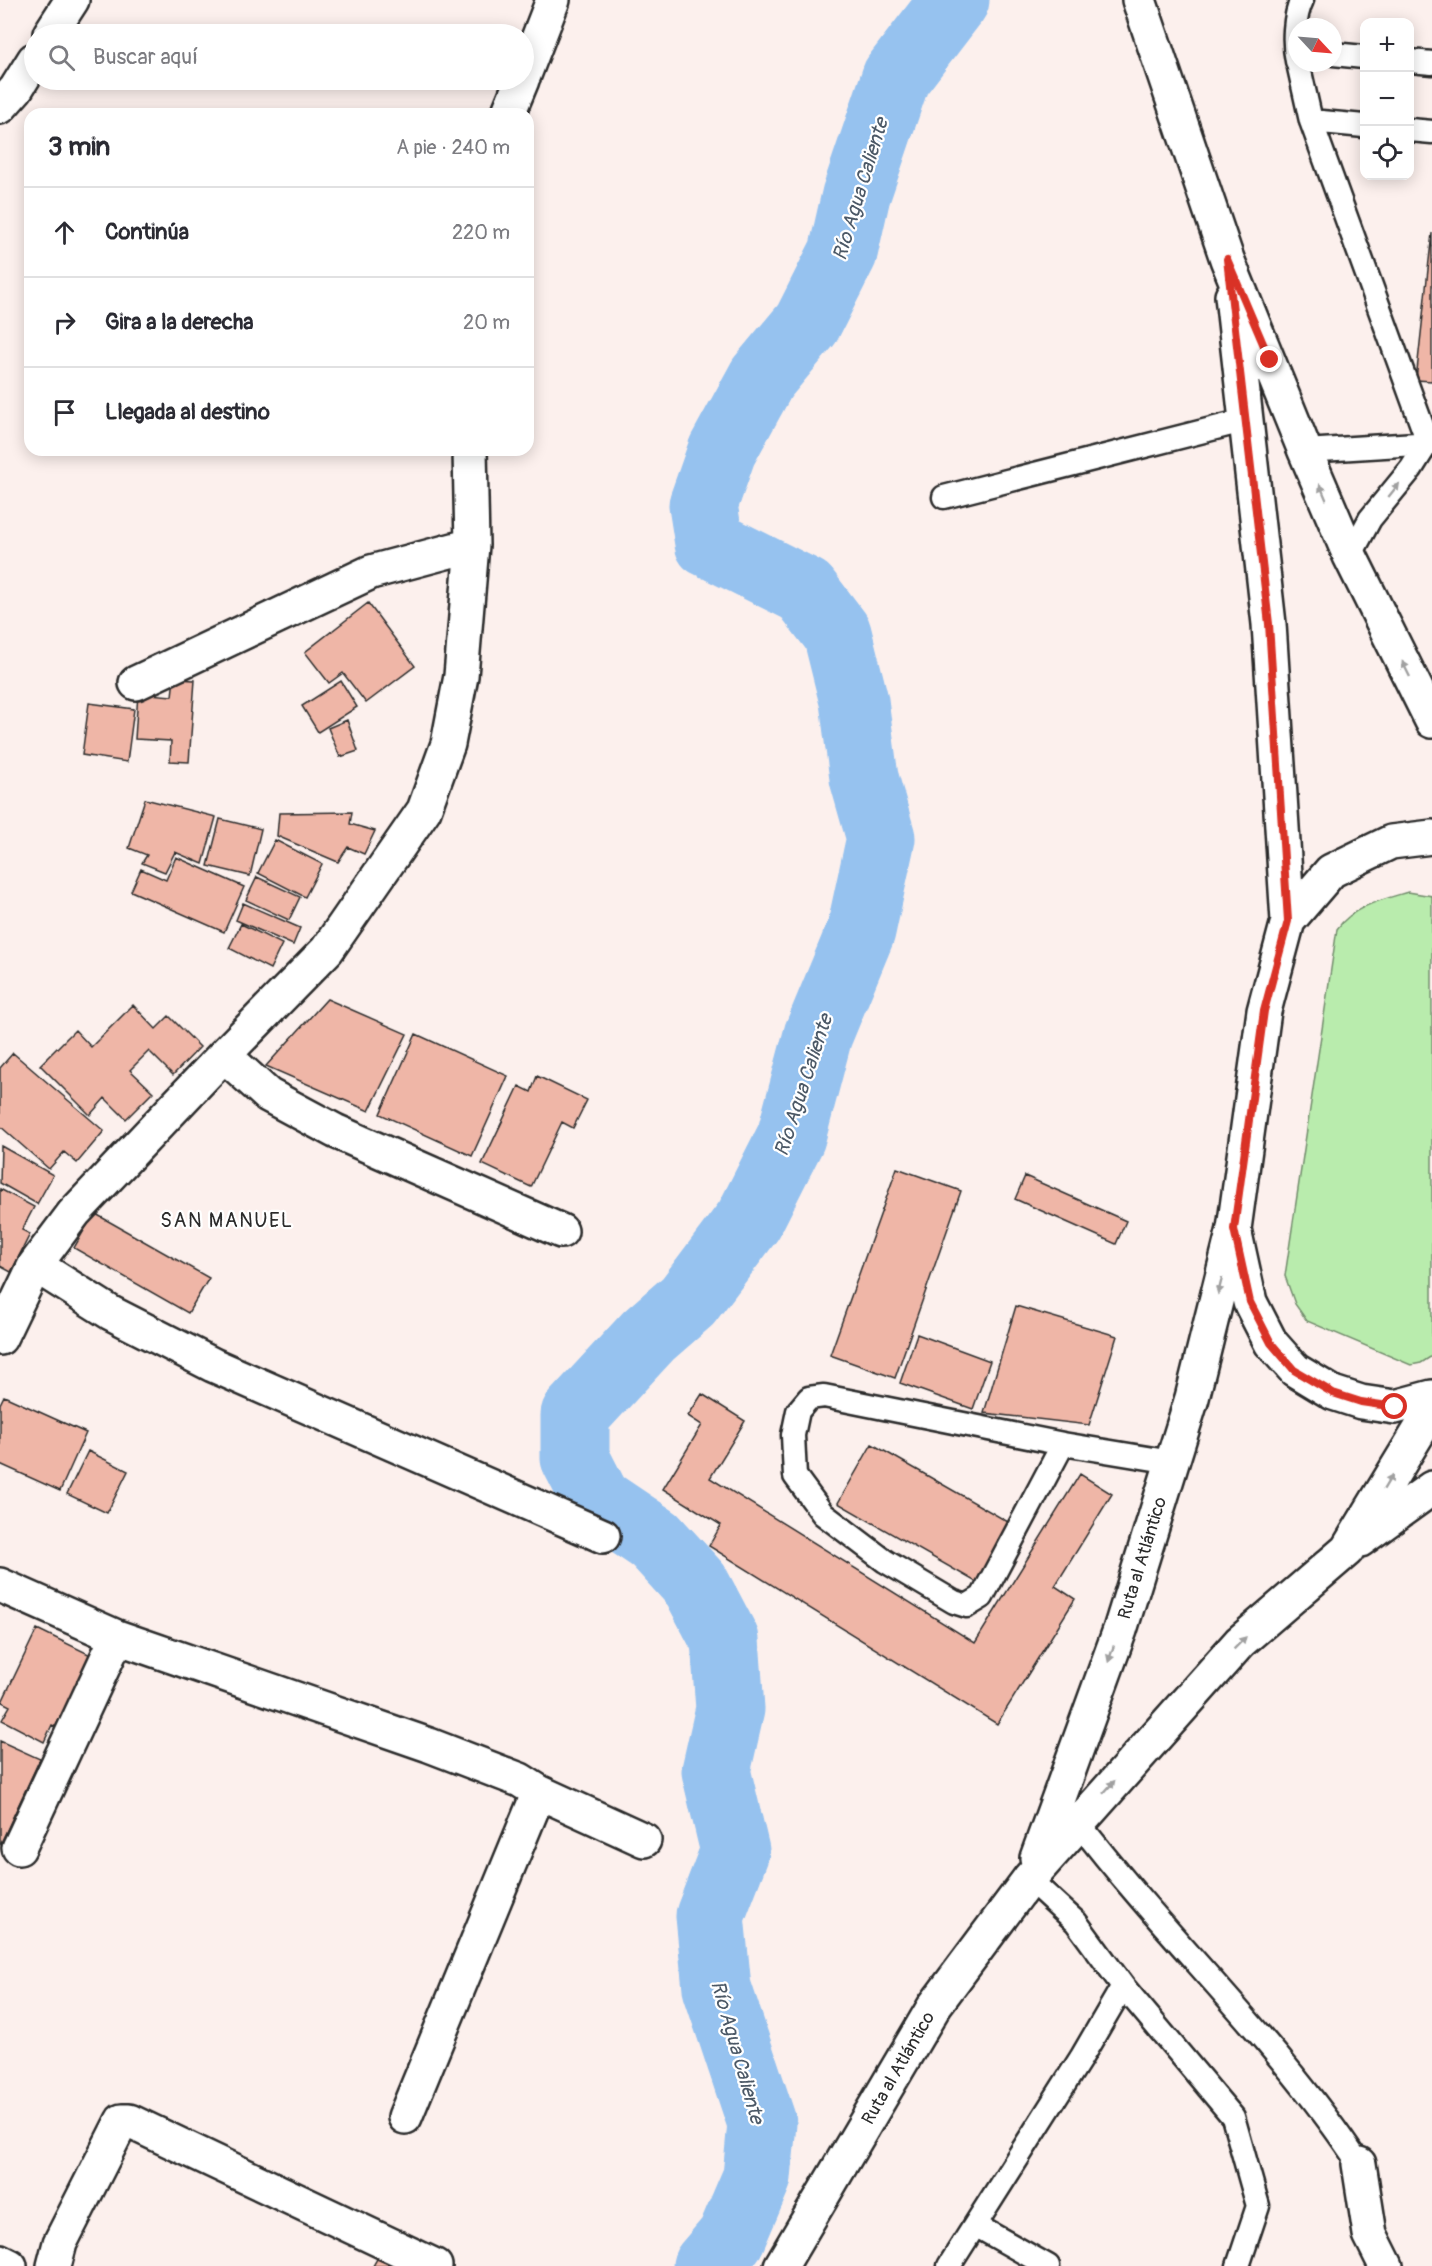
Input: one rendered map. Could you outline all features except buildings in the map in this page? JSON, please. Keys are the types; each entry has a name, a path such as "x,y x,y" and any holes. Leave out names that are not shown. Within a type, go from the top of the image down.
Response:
{"main road":[{"path":"56,24 72,0"},
{"path":"534,49 553,0"},
{"path":"1139,0 1227,259 1305,451 1350,556 1432,721"},
{"path":"0,106 16,89 24,76"},
{"path":"510,108 518,90"},
{"path":"1227,259 1269,624 1288,921 1264,1011 1234,1229 1250,1302 1271,1343 1294,1370 1333,1393 1361,1402 1395,1407 1432,1397"},
{"path":"0,1338 35,1265 74,1214 327,950 424,810 448,744 461,676 472,545 470,456"},
{"path":"136,683 371,572 472,545"},
{"path":"1288,921 1331,871 1391,842 1432,837"},
{"path":"224,1055 268,1095 326,1126 561,1231"},
{"name":"Ruta al Atlántico","path":"1029,1879 1120,1630 1192,1398 1234,1229"},
{"path":"35,1265 111,1313 213,1365 603,1536"},
{"name":"Ruta al Atlántico","path":"781,2266 935,2005 1029,1879 1240,1642 1347,1550 1432,1410"},
{"path":"1347,1550 1432,1488"},
{"path":"0,1585 117,1637 429,1745 520,1780 539,1792 644,1840"},
{"path":"19,1848 117,1637"},
{"path":"405,2117 539,1792"},
{"path":"54,2266 60,2243 117,2126 122,2121 129,2121 435,2266"},
{"path":"1359,2164 1370,2234 1386,2266"},
{"path":"0,2261 10,2266"}],"lane":[{"path":"1298,18 1298,9 1302,0"},
{"path":"1342,55 1360,57"},
{"path":"1414,61 1432,63"},
{"path":"1300,72 1311,121 1430,442"},
{"path":"1311,121 1360,126"},
{"path":"1414,130 1432,132"},
{"path":"944,497 1246,420"},
{"path":"1305,451 1430,442"},
{"path":"1350,556 1370,519 1430,442"},
{"path":"1063,1444 982,1597 967,1606 954,1602 885,1561 823,1514 795,1476 794,1435 798,1411 808,1398 824,1396 1063,1444 1172,1462"},
{"path":"1078,1822 1110,1864 1271,2048 1334,2126 1359,2164"},
{"path":"1029,1879 1076,1922 1123,1986 1233,2117 1258,2206 1238,2266"},
{"path":"949,2266 1081,2058 1123,1986"},
{"path":"975,2225 1048,2266"}],"green space":[{"path":"1408,892 1432,896 1432,1356 1421,1363 1411,1365 1307,1321 1295,1304 1285,1276 1337,929 1359,909"}],"waterway":[{"name":"Río Agua Caliente","path":"707,2266 731,2238 757,2177 762,2123 717,1988 710,1916 735,1851 716,1771 730,1709 725,1640 696,1585 655,1540 597,1501 575,1458 575,1415 649,1335 688,1301 749,1220 791,1137 818,1035 861,931 881,838 864,778 854,701 837,633 805,591 709,543 703,505 722,451 762,378 807,324 843,253 856,195 896,77 955,0"}],"district":[{"name":"SAN MANUEL","path":"227,1220"}],"route":[{"path":"1270,360 1227,259 1269,624 1288,921 1264,1011 1234,1229 1250,1302 1271,1343 1294,1370 1333,1393 1361,1402 1395,1407"}]}
